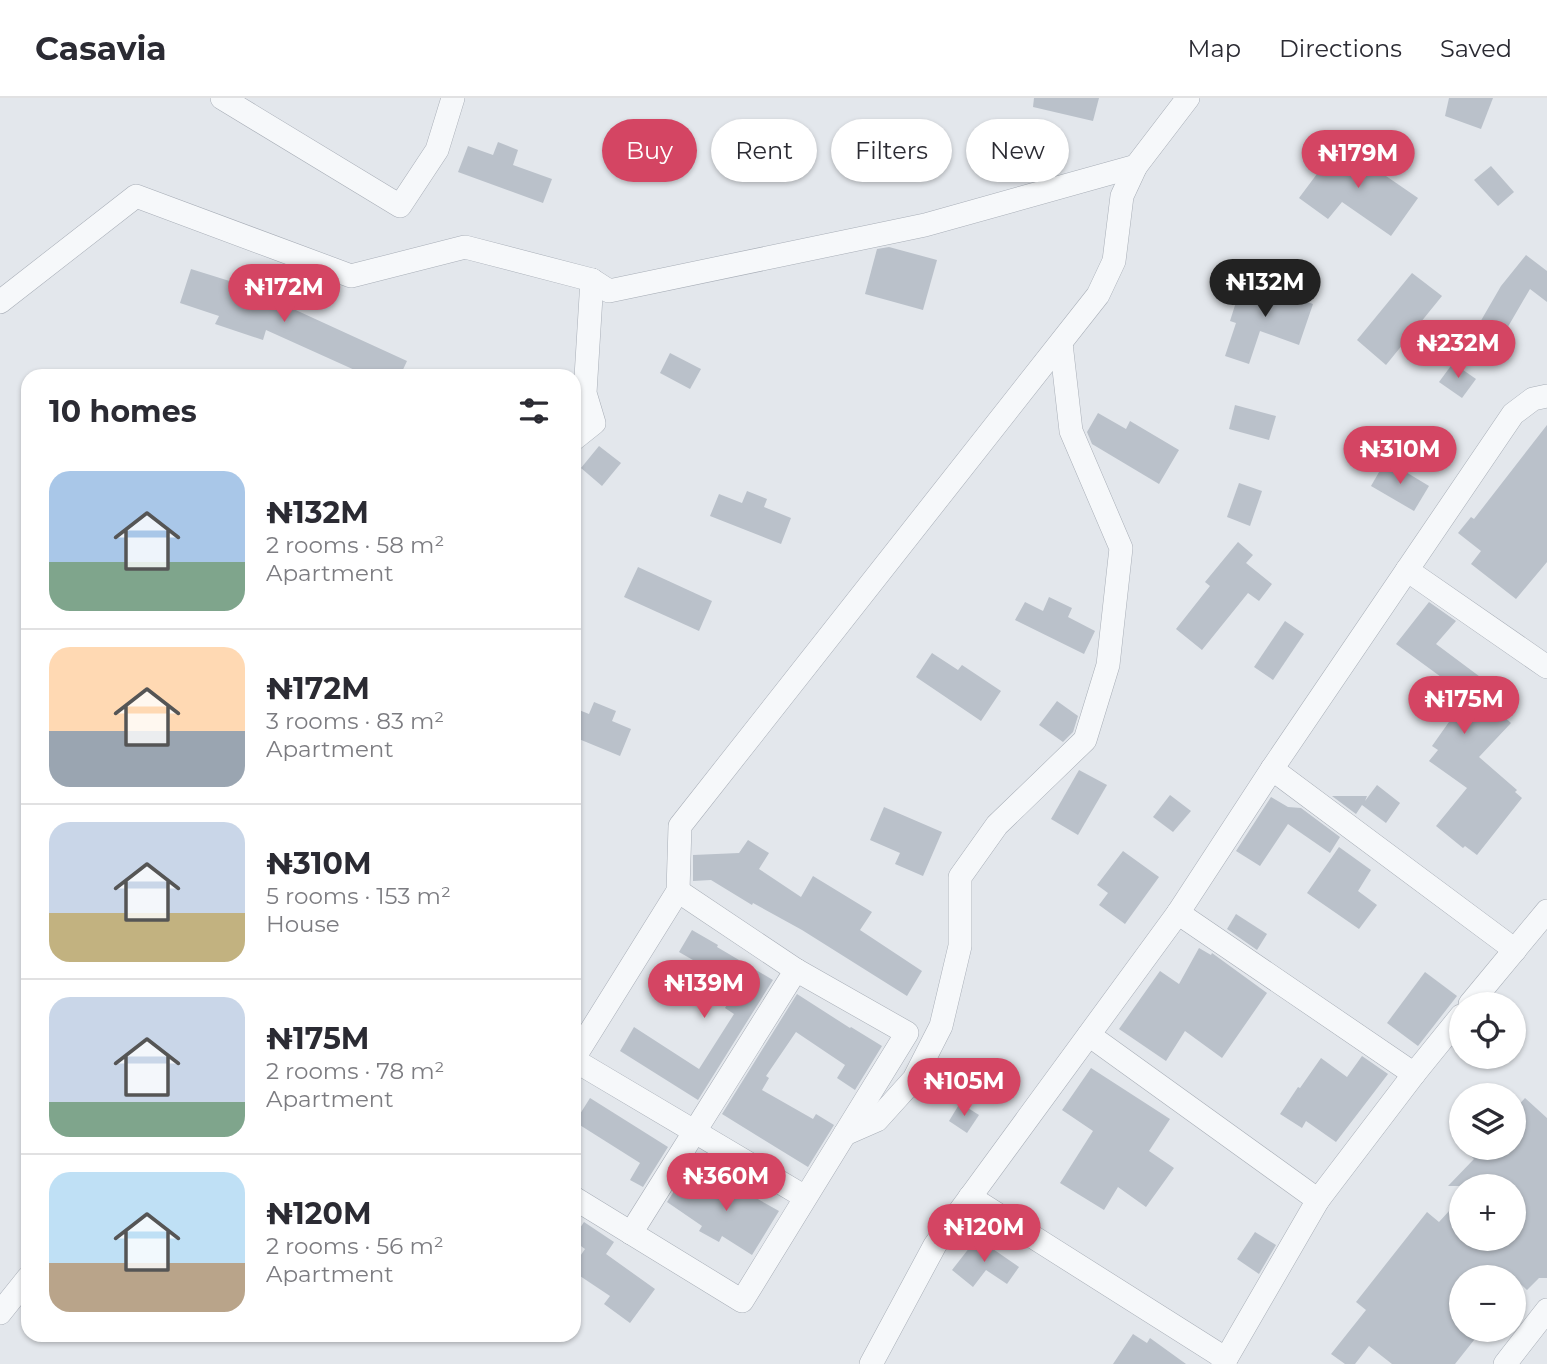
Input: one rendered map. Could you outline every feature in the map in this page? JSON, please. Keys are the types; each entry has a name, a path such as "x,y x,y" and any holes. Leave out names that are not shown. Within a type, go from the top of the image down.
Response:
{"street":[{"path":"222,98 400,206 437,150 453,98"},
{"path":"581,1048 678,891 680,826 1098,295 1114,261 1122,197 1136,166 1188,98"},
{"path":"0,302 136,197 351,276 465,247 592,280 609,290 899,230 1136,166"},
{"path":"581,434 594,424 585,393 592,280"},
{"path":"845,1134 877,1120 914,1079 941,1026 960,946 960,877 997,825 1085,740 1108,665 1121,548 1071,431 1061,343"},
{"path":"871,1364 934,1245 1178,913 1272,769 1513,414 1534,399 1547,396"},
{"path":"1407,570 1547,667"},
{"path":"1272,769 1515,950"},
{"path":"581,1202 742,1301 907,1033 796,970 678,891"},
{"path":"1480,992 1547,911"},
{"path":"1178,913 1414,1073"},
{"path":"631,1233 796,970"},
{"path":"970,1197 1225,1361 1318,1200 1449,1031"},
{"path":"1089,1035 1318,1200"},
{"path":"581,1063 805,1198"},
{"path":"0,1313 21,1287"},
{"path":"1505,1364 1547,1310"}],"building":[{"path":"1034,98 1099,98 1093,121 1033,107"},
{"path":"1449,98 1493,98 1481,129 1445,116"},
{"path":"1343,139 1372,161 1370,165 1418,198 1391,236 1342,202 1328,219 1299,198"},
{"path":"498,142 518,150 513,165 552,179 543,203 458,172 468,146 493,155"},
{"path":"1491,166 1514,192 1498,206 1474,180"},
{"path":"889,247 937,260 923,310 865,294 877,249"},
{"path":"1526,255 1547,271 1547,302 1530,289 1502,337 1479,324 1501,286"},
{"path":"191,269 278,296 276,301 407,361 403,369 352,369 266,330 263,340 215,324 219,316 180,303"},
{"path":"1412,273 1442,296 1386,365 1357,340"},
{"path":"1243,280 1313,304 1299,345 1260,331 1249,364 1225,356 1236,323 1230,321"},
{"path":"670,353 701,369 690,389 660,373"},
{"path":"1453,363 1476,379 1462,398 1439,382"},
{"path":"1235,405 1276,416 1269,440 1229,429"},
{"path":"1098,413 1126,429 1130,421 1179,450 1159,484 1092,444 1087,432"},
{"path":"1547,425 1547,562 1516,599 1471,564 1481,551 1458,533 1471,517 1474,519"},
{"path":"599,446 621,463 602,486 581,468"},
{"path":"1386,460 1429,486 1414,511 1371,486"},
{"path":"1239,483 1262,491 1250,526 1227,517"},
{"path":"747,491 767,499 764,507 791,518 781,544 710,516 719,494 742,503"},
{"path":"1238,542 1253,555 1246,563 1272,584 1259,601 1248,593 1202,650 1176,629 1210,586 1205,582"},
{"path":"638,567 712,601 699,631 624,597"},
{"path":"1049,597 1072,608 1068,617 1095,631 1084,654 1015,620 1025,602 1043,611"},
{"path":"1429,602 1456,621 1436,644 1499,691 1490,704 1511,723 1479,757 1517,790 1515,792 1522,798 1477,855 1465,846 1463,848 1436,826 1467,788 1429,761 1438,750 1432,746 1456,712 1440,700 1452,685 1396,644"},
{"path":"1285,621 1304,634 1273,680 1254,667"},
{"path":"932,653 958,670 962,665 1001,691 981,721 916,677"},
{"path":"1057,701 1078,716 1073,732 1063,742 1039,725"},
{"path":"594,702 616,711 612,721 631,729 620,756 581,740 581,711 589,714"},
{"path":"1079,770 1107,785 1078,835 1051,819"},
{"path":"1377,785 1400,803 1386,823 1362,805 1356,814 1332,796 1367,796 1365,801"},
{"path":"1170,795 1191,811 1173,832 1153,817"},
{"path":"1271,797 1288,807 1301,808 1340,837 1330,853 1288,824 1260,866 1236,851"},
{"path":"884,807 942,832 923,876 895,864 900,853 870,840"},
{"path":"748,840 769,853 759,869 801,897 813,876 872,912 860,930 922,971 907,996 802,930 753,903 752,905 711,880 693,881 693,855 739,853"},
{"path":"1339,847 1371,870 1358,891 1377,905 1359,929 1307,893"},
{"path":"1123,851 1159,877 1125,924 1099,905 1108,893 1097,885"},
{"path":"1236,914 1267,934 1257,950 1227,929"},
{"path":"692,930 773,980 698,1100 620,1051 634,1027 699,1069 734,1014 725,1008 738,986 679,952"},
{"path":"1199,948 1211,955 1212,953 1267,993 1222,1058 1185,1031 1166,1061 1119,1029 1160,971 1179,984"},
{"path":"1425,972 1452,992 1449,992 1449,1006 1418,1046 1387,1023"},
{"path":"797,994 882,1046 855,1090 837,1078 845,1065 796,1032 766,1076 769,1078 762,1090 813,1119 816,1114 834,1125 808,1167 722,1114"},
{"path":"1362,1056 1388,1074 1336,1142 1306,1121 1302,1128 1280,1114 1321,1058 1347,1077"},
{"path":"1091,1068 1170,1119 1149,1151 1174,1168 1146,1207 1118,1187 1104,1210 1060,1183 1093,1131 1062,1110"},
{"path":"590,1098 668,1147 643,1187 630,1180 640,1163 581,1126 581,1112"},
{"path":"1526,1099 1547,1118 1547,1278 1539,1278 1527,1290 1526,1265 1449,1265 1449,1342 1472,1342 1455,1364 1392,1364 1369,1346 1355,1364 1345,1364 1331,1354 1366,1310 1356,1302 1427,1212 1439,1222 1449,1211 1449,1251 1526,1251 1526,1174 1460,1174 1473,1160 1526,1160"},
{"path":"960,1103 979,1115 967,1133 949,1121"},
{"path":"713,1174 779,1211 752,1255 722,1236 719,1242 699,1231 702,1226 667,1202 680,1182 700,1194"},
{"path":"584,1222 614,1242 606,1254 655,1289 630,1323 604,1304 610,1296 581,1277 581,1255 585,1249 581,1246 581,1226"},
{"path":"1255,1232 1276,1245 1259,1274 1237,1259"},
{"path":"977,1238 1019,1267 1007,1284 986,1270 973,1287 952,1270"},
{"path":"1133,1334 1147,1343 1150,1338 1186,1364 1113,1364"}]}
